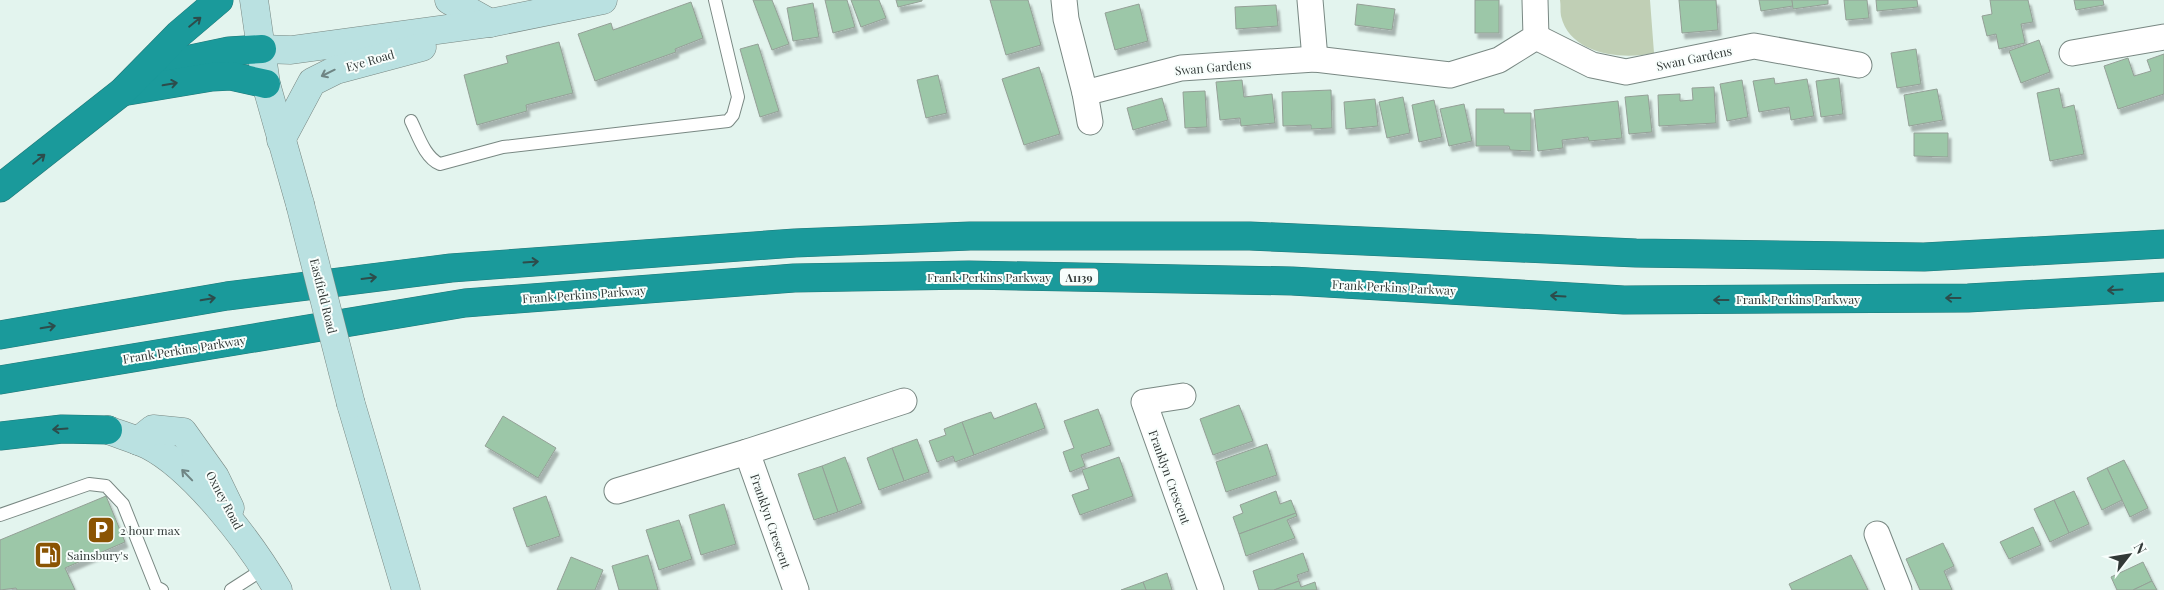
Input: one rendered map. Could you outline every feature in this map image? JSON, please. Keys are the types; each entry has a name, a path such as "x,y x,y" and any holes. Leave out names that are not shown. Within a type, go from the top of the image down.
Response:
{"highway":[{"path":"0,188 122,92 148,68 179,34 219,0"},
{"path":"148,68 228,51 262,49"},
{"path":"122,92 212,77 231,76 266,84"},
{"path":"0,335 227,296 451,268 804,242 970,236 1250,236 1636,254 1924,256 2164,244"},
{"name":"Frank Perkins Parkway","path":"0,380 465,302 794,278 969,276 1292,281 1624,300 1968,298 2164,287"},
{"path":"0,436 62,429 108,430"}],"street":[{"name":"Eastfield Road","path":"254,0 266,84 300,204 351,404 406,590"},
{"path":"449,0 490,23"},
{"name":"Eye Road","path":"262,49 291,50 490,23 603,0"},
{"path":"1064,0 1066,19 1085,93 1090,122"},
{"path":"1310,0 1315,59"},
{"path":"1535,0 1536,37"},
{"name":"Eye Road","path":"281,140 312,82 336,70 392,53 467,38 490,23"},
{"name":"Swan Gardens","path":"1085,93 1181,68 1315,59 1450,75 1499,60 1536,37 1592,65 1626,72 1754,46 1859,65"},
{"path":"2072,53 2164,37"},
{"name":"Franklyn Crescent","path":"1183,396 1144,402 1211,590"},
{"path":"617,491 747,452 904,401"},
{"name":"Oxney Road","path":"108,430 138,442 153,429 183,432 215,477 244,536 272,579"},
{"name":"Franklyn Crescent","path":"747,452 796,590"},
{"path":"1877,534 1899,590"}],"lane":[{"path":"410,121 427,153 432,160 440,164 503,147 728,121 733,115 738,97 715,0"},
{"path":"0,515 89,484 106,486 123,504 156,587 162,590"},
{"path":"231,590 272,579"}],"green space":[{"path":"1560,0 1650,0 1654,53 1628,56 1613,55 1586,47 1566,29 1561,16"}],"building":[{"path":"753,0 772,0 789,44 772,50"},
{"path":"825,0 847,0 855,27 833,33"},
{"path":"851,0 879,0 886,18 861,27"},
{"path":"896,0 922,0 922,1 898,7"},
{"path":"990,0 1028,0 1041,45 1006,55"},
{"path":"1475,0 1499,0 1499,33 1475,33"},
{"path":"1679,0 1716,0 1718,30 1682,33"},
{"path":"1759,0 1792,0 1793,6 1761,11"},
{"path":"1792,0 1828,0 1828,4 1793,9"},
{"path":"1844,0 1867,0 1869,18 1846,20"},
{"path":"1876,0 1917,0 1918,7 1877,11"},
{"path":"1990,0 2028,0 2033,22 2021,24 2025,43 1999,49 1996,34 1987,36 1982,16 1992,14"},
{"path":"2074,0 2103,0 2104,5 2076,10"},
{"path":"691,2 703,38 675,49 676,52 595,81 578,34 611,23 613,30"},
{"path":"813,3 819,37 793,41 787,8"},
{"path":"1139,4 1148,41 1115,50 1105,13"},
{"path":"1357,4 1395,9 1392,30 1355,25"},
{"path":"1276,5 1278,26 1236,29 1235,7"},
{"path":"2039,40 2050,72 2021,83 2009,51"},
{"path":"559,42 573,93 526,105 527,111 477,125 464,75 508,63 506,56"},
{"path":"758,44 779,111 760,117 740,49"},
{"path":"1916,49 1921,84 1897,88 1891,53"},
{"path":"2164,54 2164,94 2118,109 2104,66 2128,58 2134,76 2151,71 2147,60"},
{"path":"1039,67 1060,134 1024,145 1002,79"},
{"path":"938,75 947,113 926,118 917,80"},
{"path":"1774,78 1775,84 1807,79 1814,116 1791,120 1789,107 1759,112 1753,81"},
{"path":"1839,78 1843,114 1821,117 1816,81"},
{"path":"1242,80 1244,97 1272,94 1275,123 1241,126 1240,118 1220,120 1216,82"},
{"path":"1742,80 1748,117 1727,121 1720,84"},
{"path":"1714,87 1716,123 1659,126 1658,95 1680,94 1680,101 1693,100 1692,88"},
{"path":"2059,88 2063,108 2074,105 2084,154 2050,161 2037,93"},
{"path":"1937,89 1943,120 1909,126 1904,95"},
{"path":"1331,90 1332,128 1311,129 1311,125 1283,126 1282,92"},
{"path":"1205,91 1207,127 1185,128 1183,92"},
{"path":"1648,95 1652,132 1629,134 1625,97"},
{"path":"1403,97 1410,133 1387,138 1379,102"},
{"path":"1162,98 1168,120 1133,130 1127,108"},
{"path":"1375,99 1378,126 1346,129 1344,102"},
{"path":"1434,100 1442,137 1419,142 1412,105"},
{"path":"1618,101 1622,138 1589,141 1588,137 1562,140 1563,148 1538,151 1534,110"},
{"path":"1464,104 1472,141 1449,146 1440,109"},
{"path":"1476,109 1504,109 1504,113 1531,113 1531,151 1510,150 1509,146 1476,146"},
{"path":"1914,133 1948,133 1948,157 1914,156"},
{"path":"1036,403 1045,428 974,455 962,422 991,412 994,419"},
{"path":"1239,405 1253,441 1213,455 1200,419"},
{"path":"1098,409 1111,445 1081,455 1085,466 1070,472 1063,452 1074,448 1064,421"},
{"path":"503,416 556,448 538,478 485,446"},
{"path":"962,422 974,455 955,462 953,456 937,462 929,441 946,435 944,429"},
{"path":"917,439 929,472 904,481 892,448"},
{"path":"1267,444 1277,475 1226,492 1216,462"},
{"path":"892,448 904,481 879,490 867,458"},
{"path":"845,457 862,503 838,512 822,466"},
{"path":"1119,457 1133,496 1080,515 1072,495 1089,489 1082,470"},
{"path":"2124,460 2148,508 2130,517 2107,468"},
{"path":"822,466 838,512 814,520 798,474"},
{"path":"2107,468 2122,500 2102,510 2087,478"},
{"path":"1276,491 1280,504 1291,500 1296,513 1239,534 1233,517 1243,513 1240,505"},
{"path":"2074,491 2089,524 2069,533 2054,500"},
{"name":"Sainsbury's","path":"106,496 125,542 65,568 75,590 17,590 16,588 0,590 0,540"},
{"path":"546,496 560,536 527,547 513,508"},
{"path":"2054,500 2069,533 2050,542 2034,509"},
{"path":"724,504 736,544 701,555 689,515"},
{"path":"1296,513 1297,516 1287,520 1295,538 1246,556 1239,534"},
{"path":"679,520 692,559 659,570 646,530"},
{"path":"2033,527 2041,545 2009,559 2000,542"},
{"path":"1943,543 1954,566 1944,571 1952,590 1920,590 1906,559"},
{"path":"1303,553 1309,571 1297,575 1299,581 1274,590 1259,590 1253,571"},
{"path":"648,555 658,590 619,590 612,566"},
{"path":"1851,555 1868,590 1792,590 1789,584"},
{"path":"571,557 603,570 595,590 557,590"},
{"path":"2143,562 2152,581 2133,590 2117,590 2111,577"},
{"path":"1167,573 1172,590 1146,590 1143,582"},
{"path":"1299,581 1301,587 1315,582 1317,590 1274,590"},
{"path":"2152,581 2157,590 2133,590"},
{"path":"1143,582 1146,590 1121,590"}],"place":[{"name":"2 hour max","path":"101,530"},
{"name":"Sainsbury's","path":"48,555"}]}
